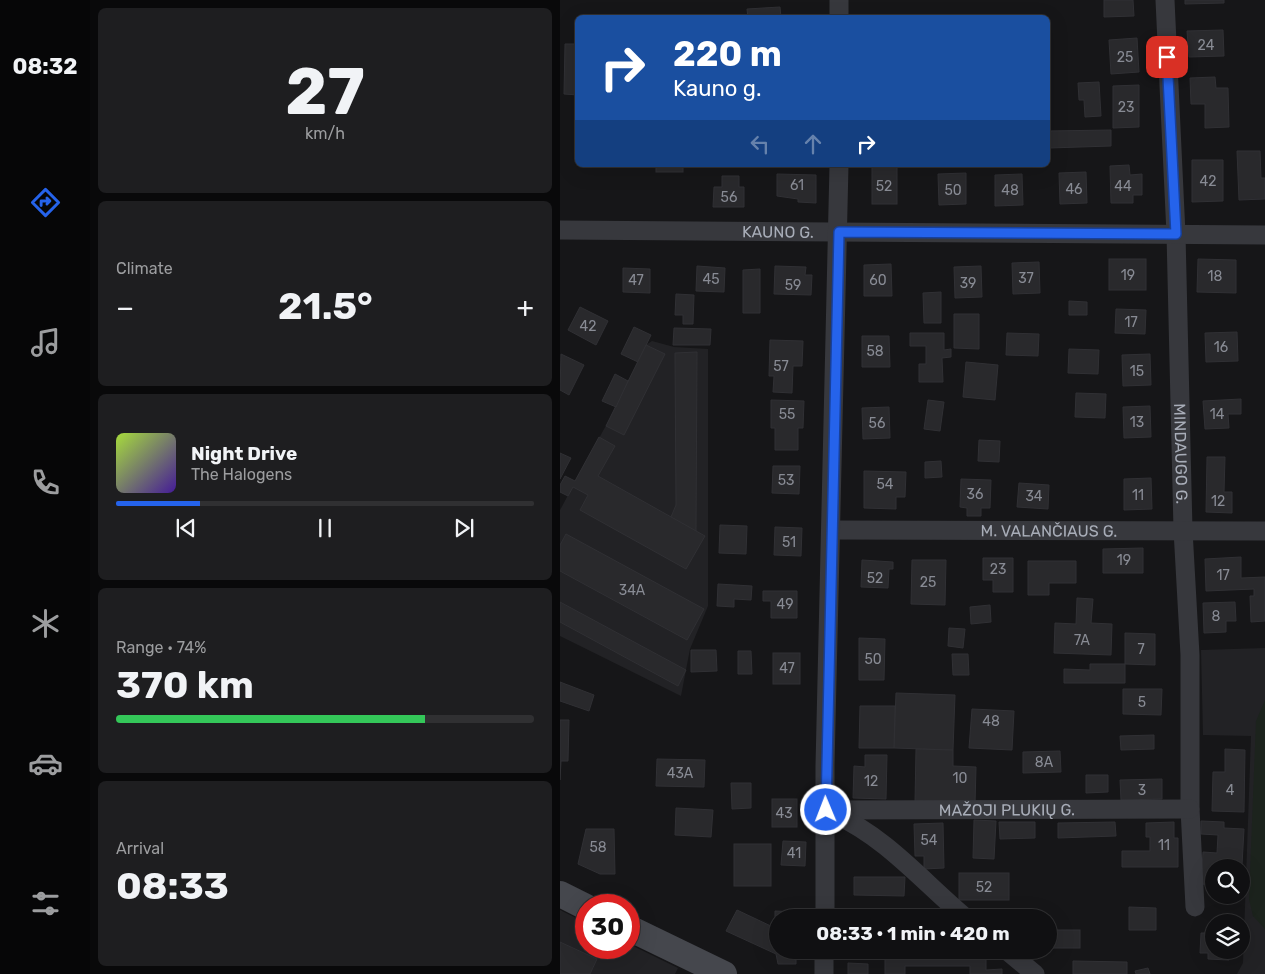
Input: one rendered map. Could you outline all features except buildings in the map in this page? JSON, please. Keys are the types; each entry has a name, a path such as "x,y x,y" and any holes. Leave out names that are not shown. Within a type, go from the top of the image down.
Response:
{"main road":[{"path":"560,894 575,902"},
{"path":"640,933 724,974"}],"street":[{"path":"839,0 839,15"},
{"name":"MINDAUGO G.","path":"1165,0 1176,234 1183,530 1190,656 1190,809 1196,906"},
{"path":"824,909 839,167"},
{"name":"KAUNO G.","path":"560,230 1265,235"},
{"name":"M. VALANČIAUS G.","path":"831,530 1265,531"},
{"name":"MAŽOJI PLUKIŲ G.","path":"826,810 1190,809"},
{"path":"826,810 857,824 956,909"},
{"path":"824,959 824,974"},
{"path":"1017,959 1036,974"}],"shaded area":[{"path":"652,341 674,347 708,349 708,606 690,649 681,696 560,636 560,510 616,407 646,345"},
{"path":"1265,648 1265,974 1237,974 1243,959 1250,959 1250,914 1245,914 1245,904 1250,904 1250,859 1247,859 1251,736 1203,735 1201,650"},
{"path":"1265,700 1265,929 1253,916 1250,903 1256,721"},
{"path":"560,910 575,918 575,959 640,959 640,949 678,968 675,974 560,974"}],"route":[{"path":"826,810 825,766 839,232 1176,234 1167,57"}]}
